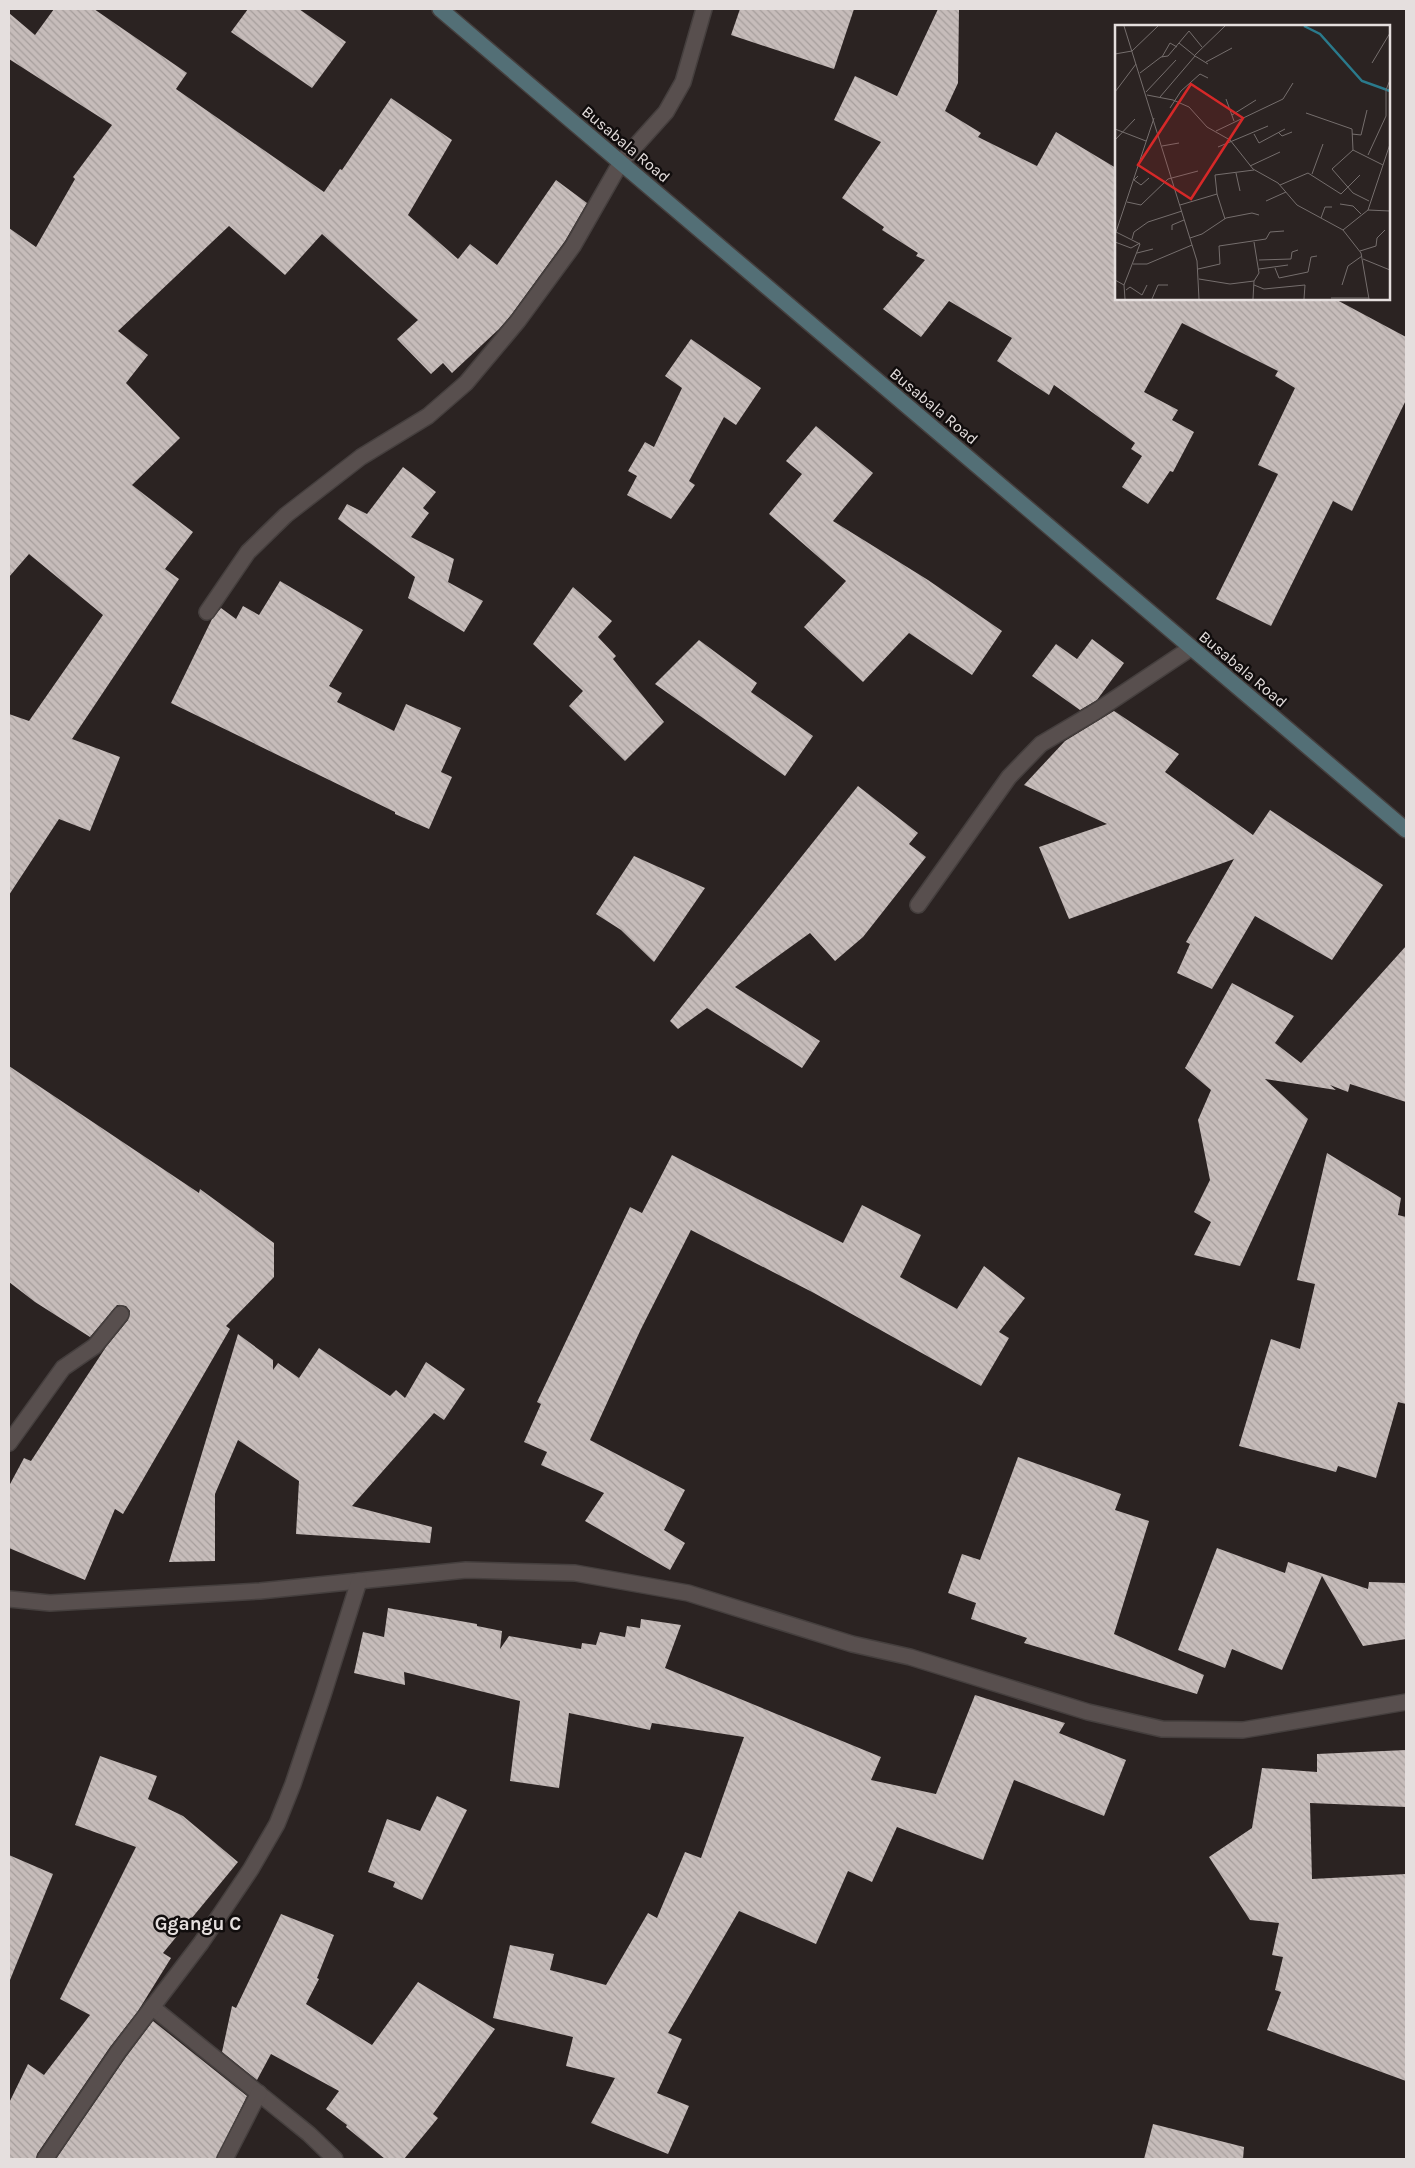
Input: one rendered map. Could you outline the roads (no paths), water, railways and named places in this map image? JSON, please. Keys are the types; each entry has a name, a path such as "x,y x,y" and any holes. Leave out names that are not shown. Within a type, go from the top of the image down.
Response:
{"street":[{"name":"Busabala Road","path":"440,9 1406,830"},
{"path":"207,612 248,552 286,515 361,457 428,416 466,384 518,321 573,246 621,162 666,112 683,82 704,9"},
{"path":"918,905 1009,777 1041,744 1096,712 1191,648"},
{"path":"9,1443 63,1368 95,1346 122,1314"},
{"path":"9,1599 50,1604 260,1591 476,1570 575,1573 688,1593 852,1644 910,1657 1088,1712 1162,1729 1243,1730 1406,1702"},
{"path":"45,2159 118,2052 201,1943 251,1869 277,1824 293,1784 320,1704 359,1581"},
{"path":"152,2007 309,2134 334,2159"},
{"path":"225,2159 259,2093"}],"district":[{"name":"Ggangu C","path":"198,1924"}]}
